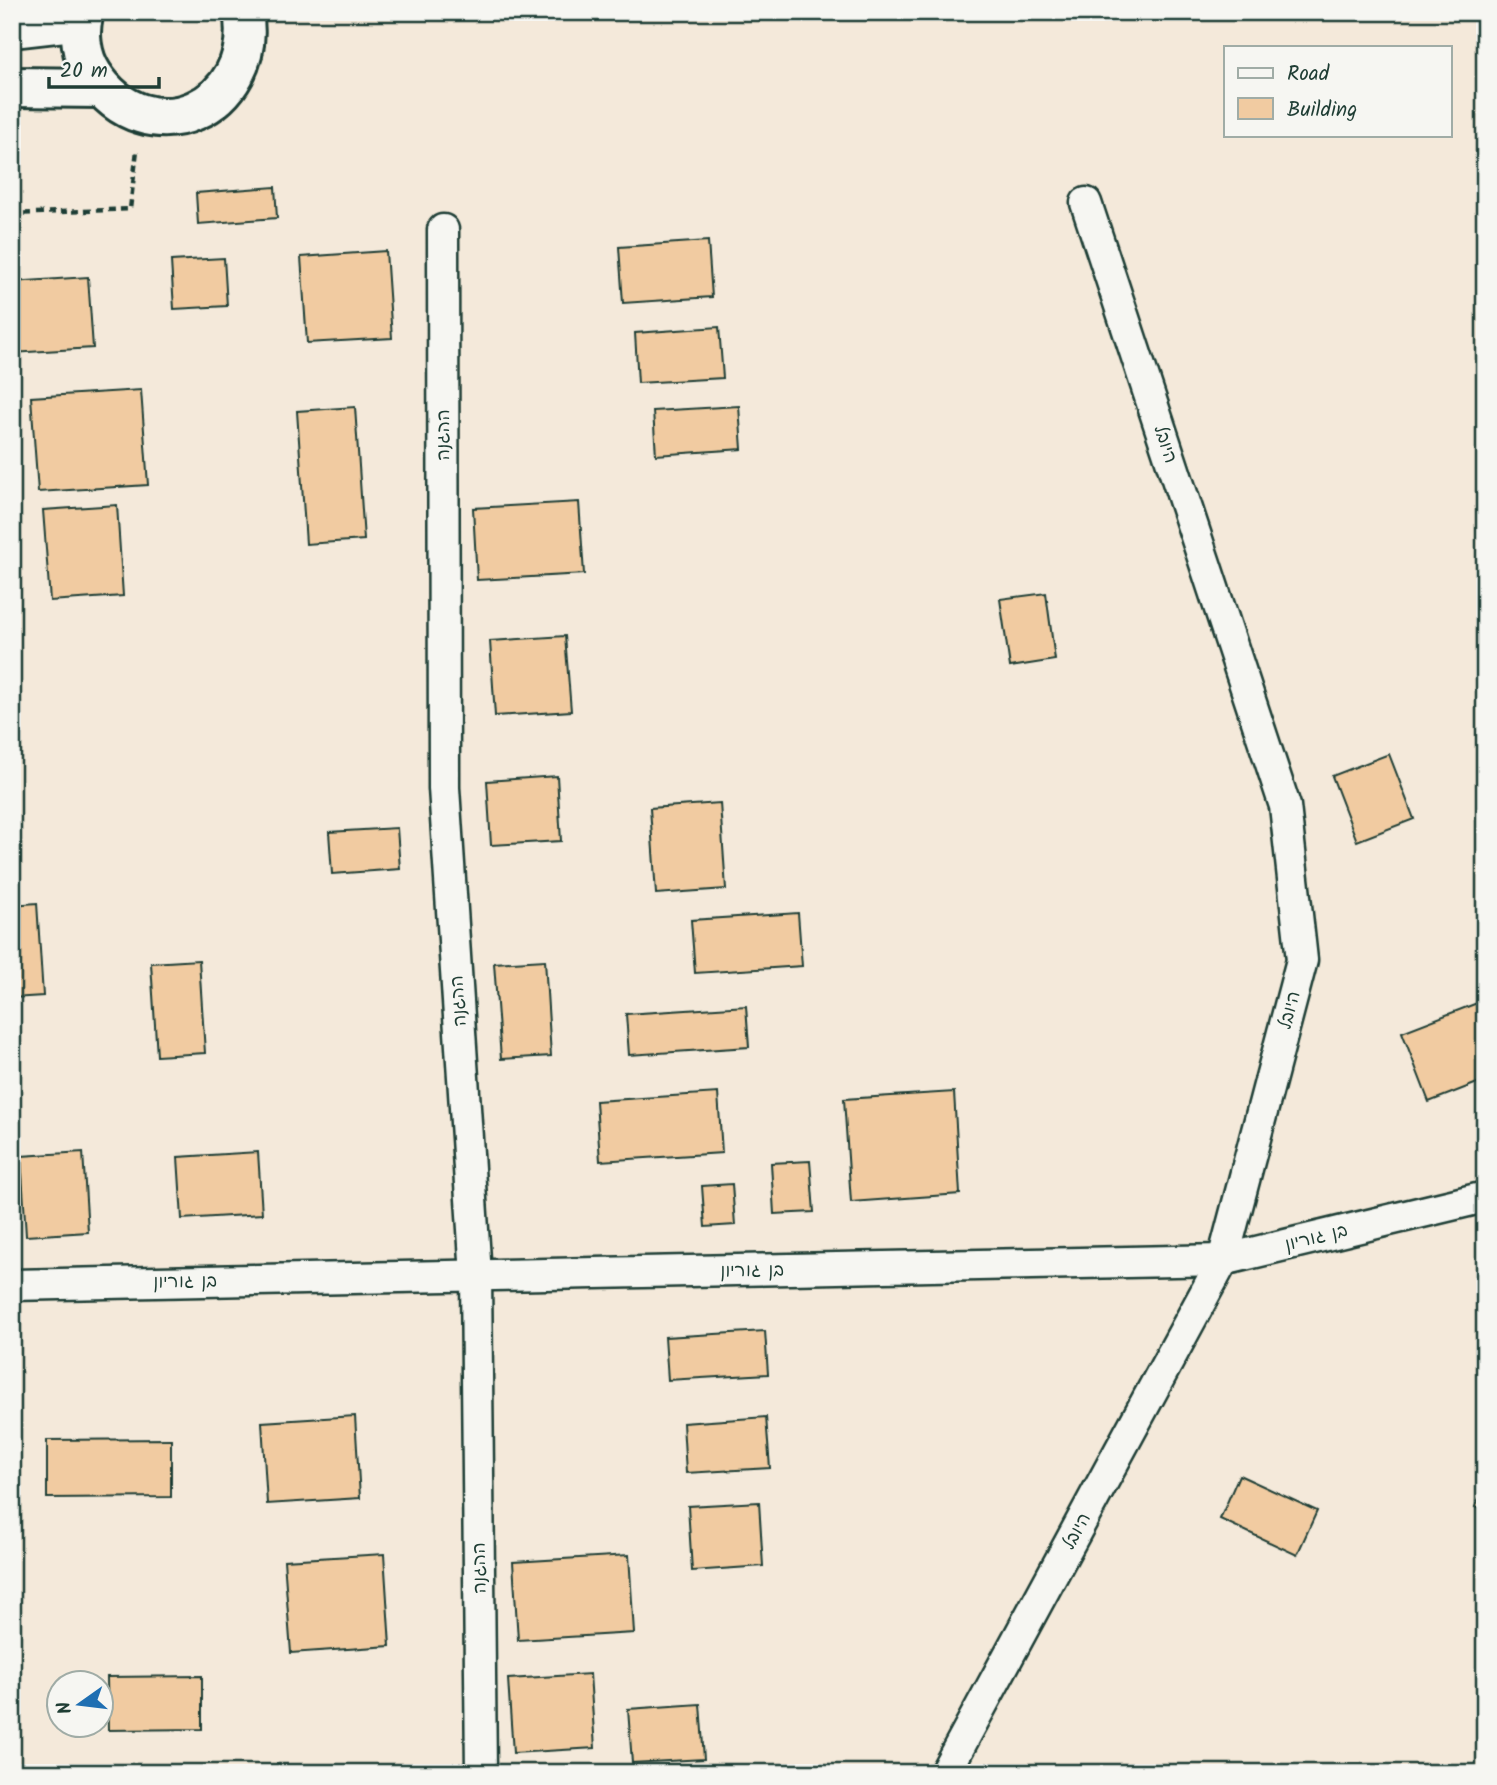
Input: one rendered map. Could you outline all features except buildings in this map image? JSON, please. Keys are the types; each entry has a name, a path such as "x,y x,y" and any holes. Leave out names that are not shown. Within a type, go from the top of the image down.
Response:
{"main road":[{"path":"12,28 83,16 82,44 88,67 101,88 119,104 141,114 166,117 191,113 214,100 231,82 243,59 247,33 243,12"},
{"path":"12,88 101,88"}],"street":[{"name":"היובל","path":"944,1773 1223,1260 1302,961 1285,806 1086,203"},
{"name":"ההגנה","path":"443,230 444,788 476,1275 481,1773"},
{"name":"בן גוריון","path":"12,1285 1223,1260 1485,1197"}],"path":[{"path":"12,214 130,209 141,114"}]}
